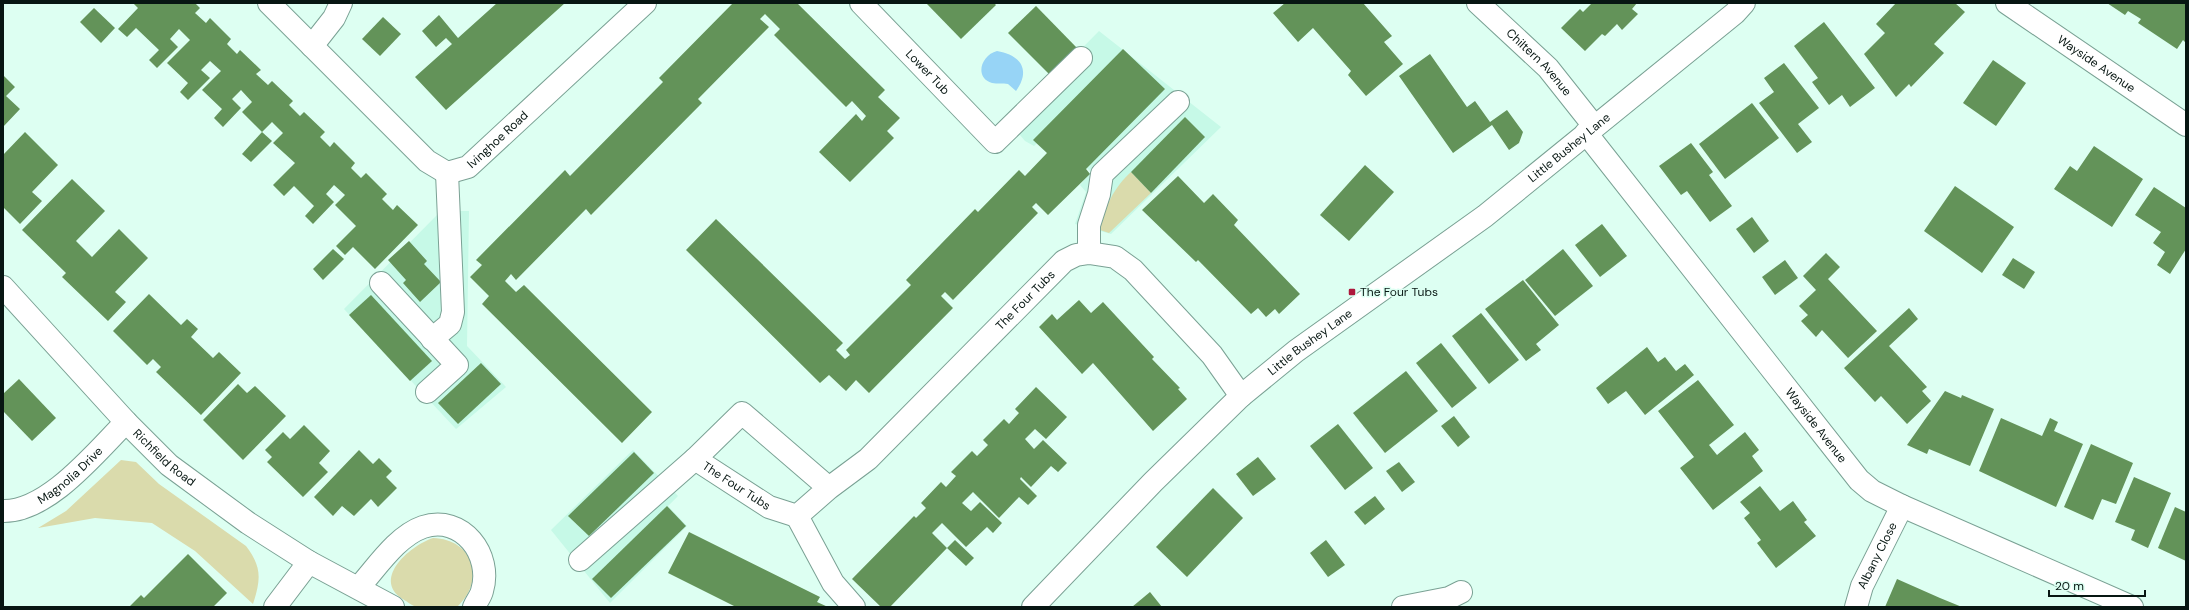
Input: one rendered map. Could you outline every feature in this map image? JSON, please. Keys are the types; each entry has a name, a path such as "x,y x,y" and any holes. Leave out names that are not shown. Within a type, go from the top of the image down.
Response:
{"street":[{"path":"269,3 427,161 447,173 452,312 450,324 432,339"},
{"path":"312,46 334,18 341,3"},
{"name":"Ivinghoe Road","path":"447,173 468,167 645,3"},
{"name":"Lower Tub","path":"861,3 995,142 1081,58"},
{"name":"Chiltern Avenue","path":"1478,3 1548,68 1590,130"},
{"name":"Little Bushey Lane","path":"1033,607 1153,482 1241,396 1296,351 1485,216 1735,13 1744,3"},
{"name":"Wayside Avenue","path":"2006,3 2186,125"},
{"path":"1089,252 1089,225 1099,194 1102,174 1178,102"},
{"name":"Wayside Avenue","path":"1590,130 1859,480 1872,491 1902,506 2132,607"},
{"name":"The Four Tubs","path":"829,488 742,413 695,458 769,507 797,516 829,488 868,459 1064,261 1076,255 1089,252 1115,257 1132,270 1212,355 1241,396"},
{"path":"381,283 457,365 428,392"},
{"name":"Richfield Road","path":"3,287 126,422 169,465 248,524 309,562 359,587 393,607"},
{"name":"Magnolia Drive","path":"3,511 29,506 52,494 126,422"},
{"path":"580,560 695,458"},
{"name":"Albany Close","path":"1856,607 1862,586 1902,506"},
{"path":"797,516 833,583 854,607"},
{"path":"359,587 390,552 410,535 423,527 450,526 465,533 475,546 482,561 484,576 482,591 474,607"},
{"path":"275,607 309,562"},
{"path":"1403,607 1449,598 1461,592"}],"shaded area":[{"path":"1099,31 1221,127 1111,234 1075,224 1086,192 1080,185 1091,172 1049,132 1034,146 1025,141 1009,122"},
{"path":"1131,172 1151,193 1109,233 1100,230 1104,214 1111,198 1120,184"},
{"path":"441,211 469,211 467,346 506,387 456,429 344,309"},
{"path":"633,450 678,496 668,506 687,526 610,603 551,530"},
{"path":"121,460 136,462 159,484 246,546 255,560 259,580 253,604 195,551 152,523 95,518 38,528 66,511"},
{"path":"433,538 447,540 458,545 466,553 471,563 473,574 472,585 466,596 457,607 416,607 396,593 391,584 392,574 404,556 413,548"}],"water":[{"path":"997,51 1012,56 1018,60 1021,65 1023,76 1016,91 1008,84 992,83 986,80 981,72 987,57 991,53"}],"building":[{"path":"133,3 195,3 200,8 195,13 206,23 210,18 231,39 227,44 237,54 240,50 261,70 256,74 268,85 272,81 293,101 289,105 300,116 304,112 325,132 320,137 330,147 334,142 355,163 351,168 361,178 366,173 387,194 382,199 393,210 397,205 418,225 375,269 353,247 345,255 336,246 356,226 335,205 345,195 334,185 326,194 334,202 313,224 305,216 314,206 294,186 284,196 273,185 295,163 273,143 283,133 272,122 262,132 242,112 252,102 241,90 232,99 241,108 223,127 214,118 222,109 202,90 221,71 210,61 201,70 210,78 188,100 180,92 188,83 167,63 190,40 179,29 170,39 178,47 157,68 149,60 159,50 136,28 127,37 118,29 138,8"},
{"path":"497,3 565,3 446,110 415,77 452,44 446,38 436,47 422,31 439,15 458,38"},
{"path":"733,3 797,3 885,90 878,97 900,118 887,131 894,138 850,182 819,152 856,114 862,121 866,116 852,101 846,107 774,35 780,29 765,14 760,19 769,27 698,99 702,103 591,215 586,209 516,280 511,274 505,281 516,292 524,285 652,412 622,443 482,304 489,296 470,277 482,265 476,260 565,170 570,176 663,82 659,78"},
{"path":"926,3 994,3 996,5 961,39"},
{"path":"1285,3 1363,3 1392,36 1384,42 1403,64 1366,96 1348,75 1351,71 1313,28 1298,42 1273,13"},
{"path":"1592,3 1637,3 1632,9 1638,14 1622,30 1617,24 1605,36 1602,34 1585,51 1561,28 1580,9 1583,12"},
{"path":"1896,3 1955,3 1965,12 1934,44 1944,53 1911,87 1909,84 1896,97 1864,54 1885,33 1876,24"},
{"path":"2107,3 2186,3 2186,43 2183,40 2177,49 2138,23 2141,19 2128,11 2125,15"},
{"path":"1036,6 1078,49 1051,76 1008,33"},
{"path":"94,8 115,28 101,43 80,22"},
{"path":"383,17 401,34 380,56 362,39"},
{"path":"1824,22 1875,88 1850,107 1842,95 1829,105 1812,82 1818,78 1794,46"},
{"path":"1123,49 1165,89 1086,169 1090,174 1048,215 1036,203 1032,207 1038,213 953,300 945,292 941,296 953,308 869,393 856,380 846,391 829,375 820,383 686,250 716,219 843,343 836,350 845,359 850,355 846,350 911,285 906,280 975,209 978,212 1019,170 1025,176 1047,153 1033,140"},
{"path":"1430,54 1467,107 1475,101 1490,122 1507,110 1523,132 1519,143 1509,150 1492,125 1453,153 1399,76"},
{"path":"1993,60 2026,83 1996,126 1963,103"},
{"path":"1784,63 1819,108 1798,124 1812,142 1797,153 1759,103 1774,92 1764,78"},
{"path":"3,75 15,87 6,96 20,109 3,127"},
{"path":"1752,103 1779,138 1725,179 1699,144"},
{"path":"1185,117 1205,137 1151,193 1131,172"},
{"path":"25,132 58,165 32,192 42,201 20,224 3,207 3,155"},
{"path":"262,132 272,141 251,162 242,154"},
{"path":"1691,143 1713,172 1709,175 1732,206 1710,222 1687,191 1681,195 1659,166"},
{"path":"2094,146 2143,179 2112,227 2054,189 2070,166 2077,171"},
{"path":"1365,165 1394,192 1349,241 1320,215"},
{"path":"1178,176 1204,203 1213,194 1238,220 1234,225 1300,294 1279,314 1275,309 1266,317 1258,308 1251,314 1198,260 1196,262 1142,210"},
{"path":"72,179 105,211 76,241 92,257 119,229 148,258 115,292 126,302 108,321 62,277 66,273 22,230"},
{"path":"1955,186 2014,227 1982,273 1924,231"},
{"path":"2154,187 2186,208 2186,249 2170,274 2157,265 2165,252 2153,243 2161,232 2135,215"},
{"path":"1752,217 1769,241 1754,253 1736,229"},
{"path":"1602,224 1627,256 1600,277 1575,245"},
{"path":"409,241 427,261 424,264 441,282 420,302 403,283 406,280 388,260"},
{"path":"333,249 344,259 323,280 313,269"},
{"path":"1563,249 1593,286 1555,316 1525,280"},
{"path":"1826,253 1840,267 1828,279 1877,331 1848,358 1822,330 1816,337 1801,321 1808,315 1799,306 1816,290 1803,276"},
{"path":"2013,258 2035,272 2024,289 2002,275"},
{"path":"1785,260 1798,278 1775,295 1762,277"},
{"path":"1523,280 1559,325 1536,344 1541,350 1526,361 1485,309"},
{"path":"149,294 181,325 187,319 198,329 191,337 213,358 219,352 241,373 201,415 156,372 161,367 153,359 147,365 113,331"},
{"path":"371,295 432,361 410,381 349,315"},
{"path":"1079,300 1091,313 1103,302 1154,357 1152,359 1180,388 1178,389 1187,399 1153,431 1093,363 1082,374 1039,327 1052,314 1057,320"},
{"path":"1909,308 1918,319 1889,346 1927,387 1922,391 1931,401 1907,424 1881,396 1875,402 1844,368"},
{"path":"1481,313 1519,360 1489,384 1452,336"},
{"path":"1441,343 1477,388 1452,408 1416,363"},
{"path":"1647,347 1658,362 1665,357 1676,371 1685,364 1694,375 1645,415 1626,391 1608,404 1596,388"},
{"path":"481,363 501,384 458,424 438,403"},
{"path":"1406,371 1438,411 1385,453 1353,413"},
{"path":"19,379 56,418 32,441 3,411 3,394"},
{"path":"1698,380 1734,425 1709,445 1717,455 1745,432 1759,450 1752,456 1763,471 1713,510 1680,468 1694,457 1658,411"},
{"path":"238,384 247,393 255,386 286,416 243,460 203,420"},
{"path":"1036,387 1067,417 1046,439 1035,429 1025,439 1034,449 1043,440 1067,463 1058,472 1051,466 1031,487 1021,477 1020,479 1037,496 1028,505 1019,497 999,518 973,492 962,503 971,511 980,502 1002,523 993,533 987,527 966,547 942,523 932,533 947,548 890,607 881,607 852,579 914,516 916,518 926,508 921,503 941,482 946,487 956,476 951,472 972,451 977,456 988,445 983,440 1004,419 1009,424 1019,413 1015,409"},
{"path":"1945,391 1961,398 1962,395 1994,409 1970,466 1929,449 1927,454 1907,445"},
{"path":"1454,416 1470,437 1458,447 1441,426"},
{"path":"2001,418 2042,436 2050,418 2058,422 2054,431 2083,444 2056,507 1979,471"},
{"path":"1338,424 1373,468 1345,490 1310,446"},
{"path":"304,425 330,451 319,463 328,472 303,497 267,462 272,457 265,450 283,432 290,439"},
{"path":"2091,444 2133,463 2116,504 2102,499 2093,520 2064,507"},
{"path":"359,450 373,464 379,458 392,471 386,477 397,488 378,507 371,499 354,516 342,506 333,516 314,497"},
{"path":"634,452 654,473 589,536 568,516"},
{"path":"1258,457 1276,479 1253,496 1236,474"},
{"path":"1399,462 1415,482 1402,492 1386,471"},
{"path":"2134,477 2171,493 2148,548 2131,540 2135,530 2115,522"},
{"path":"1760,486 1780,511 1793,501 1807,520 1804,522 1816,536 1776,568 1757,543 1761,540 1744,518 1750,513 1740,502"},
{"path":"1213,488 1243,518 1187,577 1156,547"},
{"path":"1375,496 1385,509 1365,525 1354,512"},
{"path":"667,506 686,526 611,598 592,579"},
{"path":"2175,507 2186,512 2186,561 2158,548"},
{"path":"689,532 820,597 817,602 828,607 736,607 668,573"},
{"path":"955,540 974,558 966,566 947,548"},
{"path":"1326,540 1345,565 1328,577 1310,553"},
{"path":"188,554 227,593 213,607 129,607 141,595 144,598"},
{"path":"1897,579 1940,598 1962,607 1885,607"},
{"path":"1150,592 1162,607 1132,607"}],"place":[{"name":"The Four Tubs","path":"1352,292"}]}
